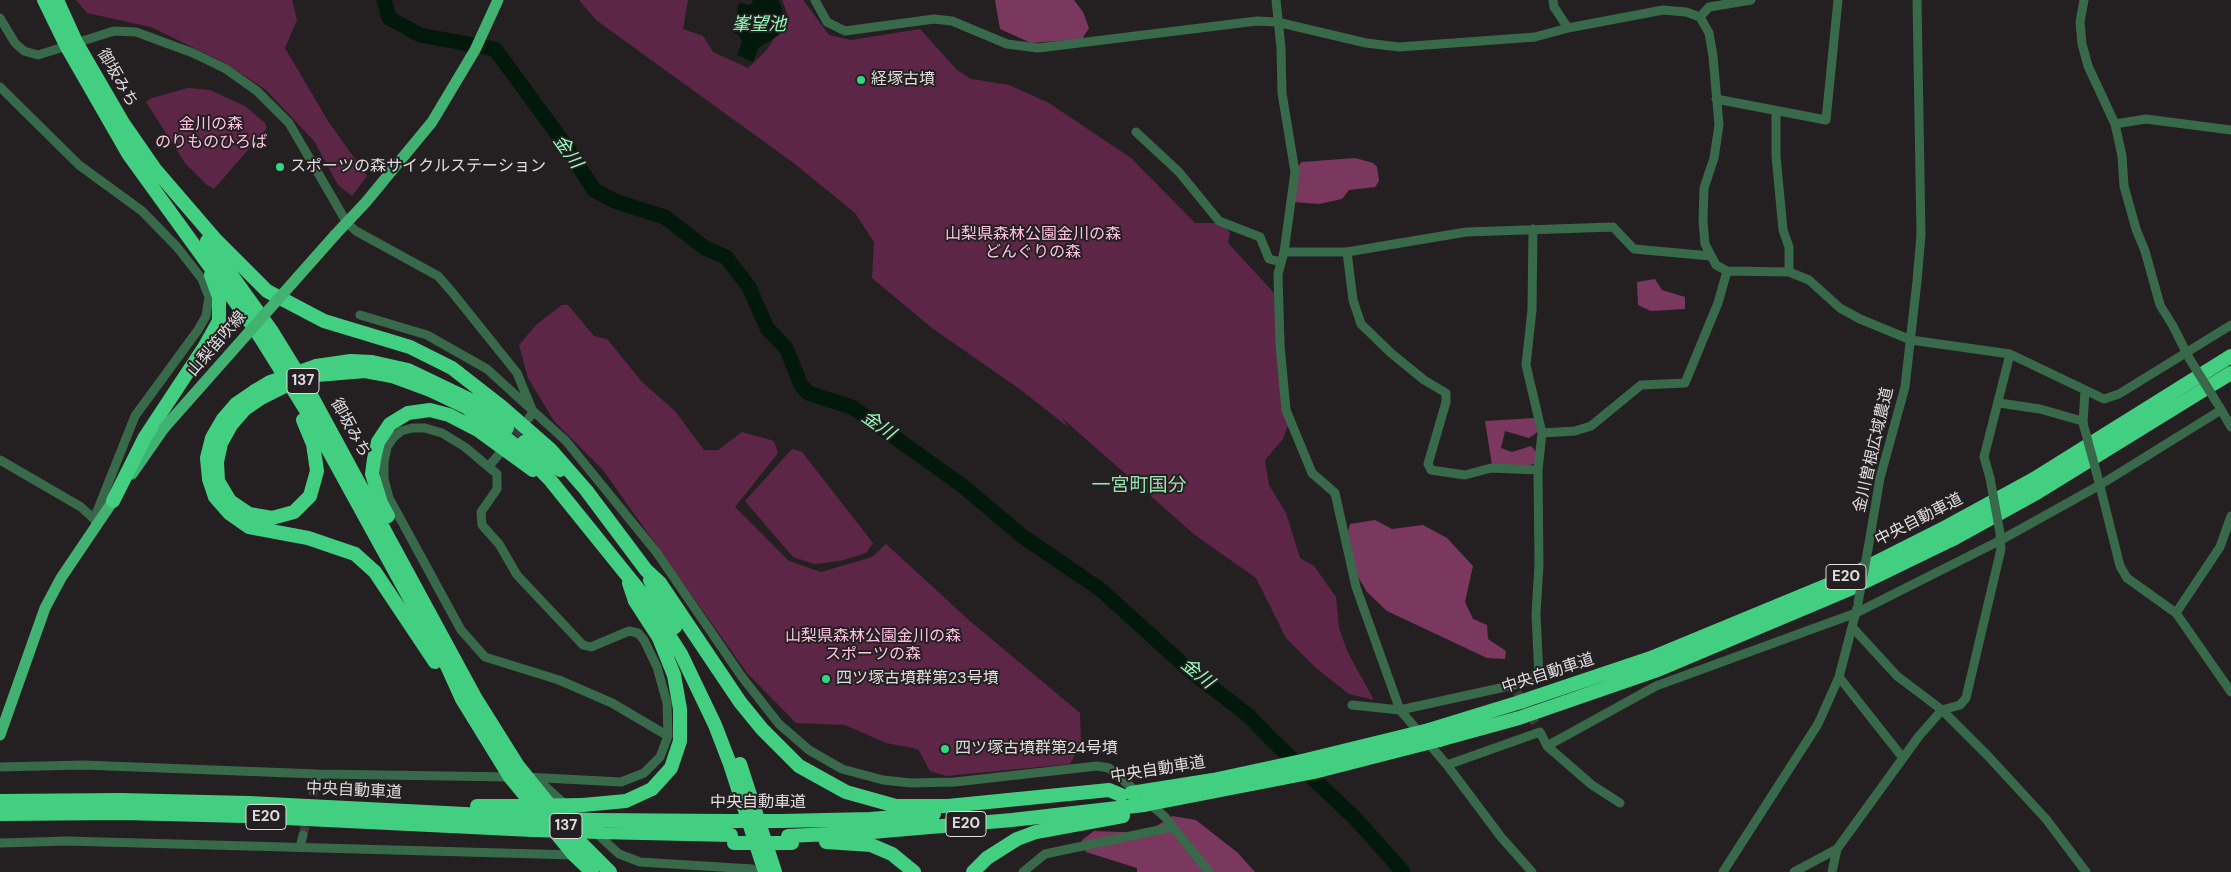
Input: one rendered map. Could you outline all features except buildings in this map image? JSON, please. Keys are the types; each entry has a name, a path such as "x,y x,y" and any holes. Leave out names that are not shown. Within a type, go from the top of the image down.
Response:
{"highway":[{"name":"御坂みち","path":"44,0 123,123 260,314 311,394 476,699 576,839 610,872"},
{"name":"御坂みち","path":"57,0 71,44 129,155 200,252 268,350 309,415 448,668 462,699 510,777 574,854 592,872"},
{"path":"154,168 216,240 267,291 324,321 410,347 452,368 502,407 550,450 586,490 646,570 660,583 740,702 762,729 799,766 846,792 896,806 931,806 1035,799 1109,790 1126,794"},
{"path":"113,501 145,437 205,346 219,320 219,297 215,283 200,252"},
{"path":"258,395 231,425 221,443 217,462 218,481 230,501 249,514 272,518 294,512 310,496 317,471 313,444 305,424 280,380 268,350"},
{"name":"中央自動車道","path":"0,814 122,813 255,816 532,830 727,821 870,819 942,814 1126,794 1213,780 1429,730 1517,703 1651,658 1847,577 1948,526 2034,479 2231,356"},
{"path":"462,699 375,572 355,554 308,538 249,527 229,513 215,497 209,479 207,458 212,438 223,419 236,404 285,386 316,370 351,361 372,362 408,370 481,405 586,490"},
{"path":"316,370 365,371 392,376 430,390 466,407 520,449 551,481 657,615 694,679 730,764 765,872"},
{"name":"中央自動車道","path":"0,801 120,800 249,803 418,812 520,811 596,826 664,834 733,839 790,839 1146,808 1170,804 1174,799 1314,772 1378,757 1519,718 1655,671 1852,588 1953,538 2038,492 2231,373"},
{"path":"476,699 447,631 372,474 378,442 390,424 408,413 430,410 449,415 478,430 523,465 551,481"},
{"path":"646,570 652,587 707,686 723,722 757,812 775,872"},
{"path":"520,811 626,801 641,796 652,789 671,768 680,741 680,710 674,676 659,638 634,601 628,578"},
{"path":"973,872 987,858 1017,839 1036,832 1146,808"},
{"path":"790,839 871,845 892,854 914,872"}],"main road":[{"name":"山梨笛吹線","path":"0,736 45,608 61,578 96,522 164,428 416,144 442,107 475,50 498,0"}],"street":[{"path":"815,0 827,22 845,32 934,19 952,21 1007,44 1038,48 1170,30 1257,21 1277,22 1366,43 1399,47 1535,37 1568,28 1663,10 1686,12 1700,17 1709,33 1719,125 1714,158 1704,188 1703,221 1705,244 1716,265 1727,271 1789,272 1809,280 1840,308 1860,319 1911,340 2010,354 2104,399 2119,394 2187,356 2231,325"},
{"path":"1276,0 1281,48 1282,93 1295,172 1284,252 1278,274 1280,346 1286,410 1312,473 1335,493 1356,588 1400,710 1447,765 1501,837 1532,872"},
{"path":"1553,0 1554,7 1568,28"},
{"path":"1700,17 1709,7 1751,0"},
{"path":"1716,99 1826,120 1838,0"},
{"name":"金川曽根広域農道","path":"1723,872 1818,724 1839,677 1853,628 1880,478 1905,387 1911,340 1921,235 1918,0"},
{"path":"2084,0 2080,22 2082,44 2088,66 2115,124 2122,156 2124,186 2160,306 2173,326 2187,356 2231,427"},
{"path":"0,18 15,43 24,51 38,55 114,31 136,32 193,53 226,68 257,91 289,123 347,223 356,231 438,276 516,373 531,415"},
{"path":"0,87 79,165 142,210 177,247 196,271 208,289 209,297 206,316 198,330 135,416 96,522 82,508 0,460"},
{"path":"1776,111 1776,156 1783,230 1789,247 1789,272"},
{"path":"2115,124 2146,119 2231,130"},
{"path":"1136,132 1179,172 1219,221 1260,237 1269,259 1281,262"},
{"path":"1284,252 1347,252 1466,232 1613,227 1634,250 1710,256"},
{"path":"1352,706 1400,710 1516,689 1539,677 1536,614 1539,564 1538,470 1542,433 1526,365 1532,310 1534,229"},
{"path":"1347,252 1354,300 1361,324 1391,354 1424,380 1446,393 1446,402 1428,464 1431,470 1465,475 1491,468 1538,470"},
{"path":"1542,433 1575,431 1591,426 1640,385 1685,383 1718,303 1727,271"},
{"path":"360,315 427,335 488,368 531,415 566,441 656,553 742,677 779,724 809,750 842,768 883,780 911,783 955,782 1097,766 1109,768 1165,817 1209,872"},
{"path":"1832,872 1836,850 1903,758 1942,710 1960,705 1966,698 1984,626 2000,537 1990,478 1984,457 2010,354"},
{"path":"2085,391 2082,422 2120,566 2127,578 2176,613 2231,692"},
{"path":"1999,403 2040,409 2082,422"},
{"path":"1547,746 1656,686 1856,613 2099,483 2219,407"},
{"path":"0,767 83,765 317,774 530,777 621,782 644,773 660,757 668,736 667,703 658,667 644,640 638,633 629,631 591,647 583,645 517,575 499,544 482,525 481,512 497,488 498,474 465,447 442,433 426,428 412,428 401,431 387,446 384,462 386,502 461,630 486,657 559,680 603,699 668,736"},
{"path":"489,466 500,453"},
{"path":"2176,613 2220,547 2231,516"},
{"path":"1853,628 1897,676 1942,710 1988,756 2046,819 2086,872"},
{"path":"1839,677 1903,758"},
{"path":"1447,765 1538,728 1547,746 1592,785 1620,803"},
{"path":"315,786 317,774"},
{"path":"530,777 619,854 640,862 752,869 754,872"},
{"path":"1023,872 1045,854 1173,828"},
{"path":"300,847 303,835"},
{"path":"0,844 67,841 574,854"},
{"path":"1794,872 1836,850"}],"green space":[{"path":"76,0 292,0 297,20 285,48 328,121 367,176 352,196 338,185 314,141 266,90 227,64 151,27 87,13"},
{"name":"山梨県森林公園金川の森 どんぐりの森","path":"579,0 688,0 683,29 703,36 713,52 748,68 765,52 789,18 782,0 803,0 829,35 851,40 920,29 957,70 971,79 1009,85 1049,103 1131,158 1195,223 1222,223 1230,233 1228,243 1275,294 1285,338 1278,361 1288,425 1283,439 1265,460 1269,485 1286,513 1300,558 1314,566 1336,597 1339,628 1348,653 1374,700 1349,694 1316,668 1286,638 1256,578 1195,535 1062,418 1068,427 1021,390 932,328 872,278 874,242 855,213 795,164 596,20"},
{"name":"金川の森 のりものひろば","path":"188,88 210,90 245,106 265,123 267,128 214,189 207,185 185,163 146,102 152,98"},
{"name":"山梨県森林公園金川の森 スポーツの森","path":"562,305 568,305 594,336 607,339 642,382 675,411 704,450 718,450 742,432 774,441 778,453 735,507 789,561 821,572 872,557 886,544 971,622 1080,713 1081,744 1070,764 946,776 930,771 918,749 886,743 845,725 796,723 747,673 603,470 554,421 528,378 519,345 537,324"},
{"path":"792,449 802,452 873,543 866,553 840,561 814,564 793,557 745,501"}],"shaded area":[{"path":"995,0 1074,0 1083,12 1089,28 1082,39 1031,43 1000,29"},
{"path":"1355,158 1373,163 1377,167 1379,181 1375,187 1349,190 1342,199 1319,204 1294,202 1297,167 1302,162"},
{"path":"1655,279 1662,290 1685,297 1685,309 1651,311 1638,305 1637,282"},
{"path":"1535,418 1539,431 1529,438 1505,431 1501,448 1512,452 1531,446 1536,452 1536,463 1527,466 1492,465 1485,421"},
{"path":"1375,520 1392,529 1423,525 1447,538 1473,566 1465,602 1473,619 1487,625 1488,639 1506,651 1505,659 1487,658 1387,611 1367,592 1357,575 1348,532 1350,524"},
{"path":"1172,816 1196,820 1238,853 1255,872 1137,872 1137,868 1086,852 1082,840 1094,831 1146,833"}],"water":[{"name":"峯望池","path":"753,0 778,0 782,8 783,22 779,35 758,48 753,62 737,55 742,42 739,35 733,32 739,3 751,5"}],"waterway":[{"name":"金川","path":"384,0 389,18 420,35 495,49 566,146 594,190 617,202 665,217 705,248 726,257 749,287 767,328 786,348 801,385 808,393 852,407 963,486 1022,536 1101,590 1187,668 1249,716 1355,818 1403,872"}],"tunnel":[{"path":"506,445 525,422"},
{"path":"1517,692 1536,724"},
{"path":"303,835 315,786"}],"place":[{"name":"経塚古墳","path":"861,80"},
{"name":"スポーツの森サイクルステーション","path":"280,167"},
{"name":"四ツ塚古墳群第23号墳","path":"826,679"},
{"name":"四ツ塚古墳群第24号墳","path":"945,749"}],"district":[{"name":"一宮町国分","path":"1139,486"}]}
